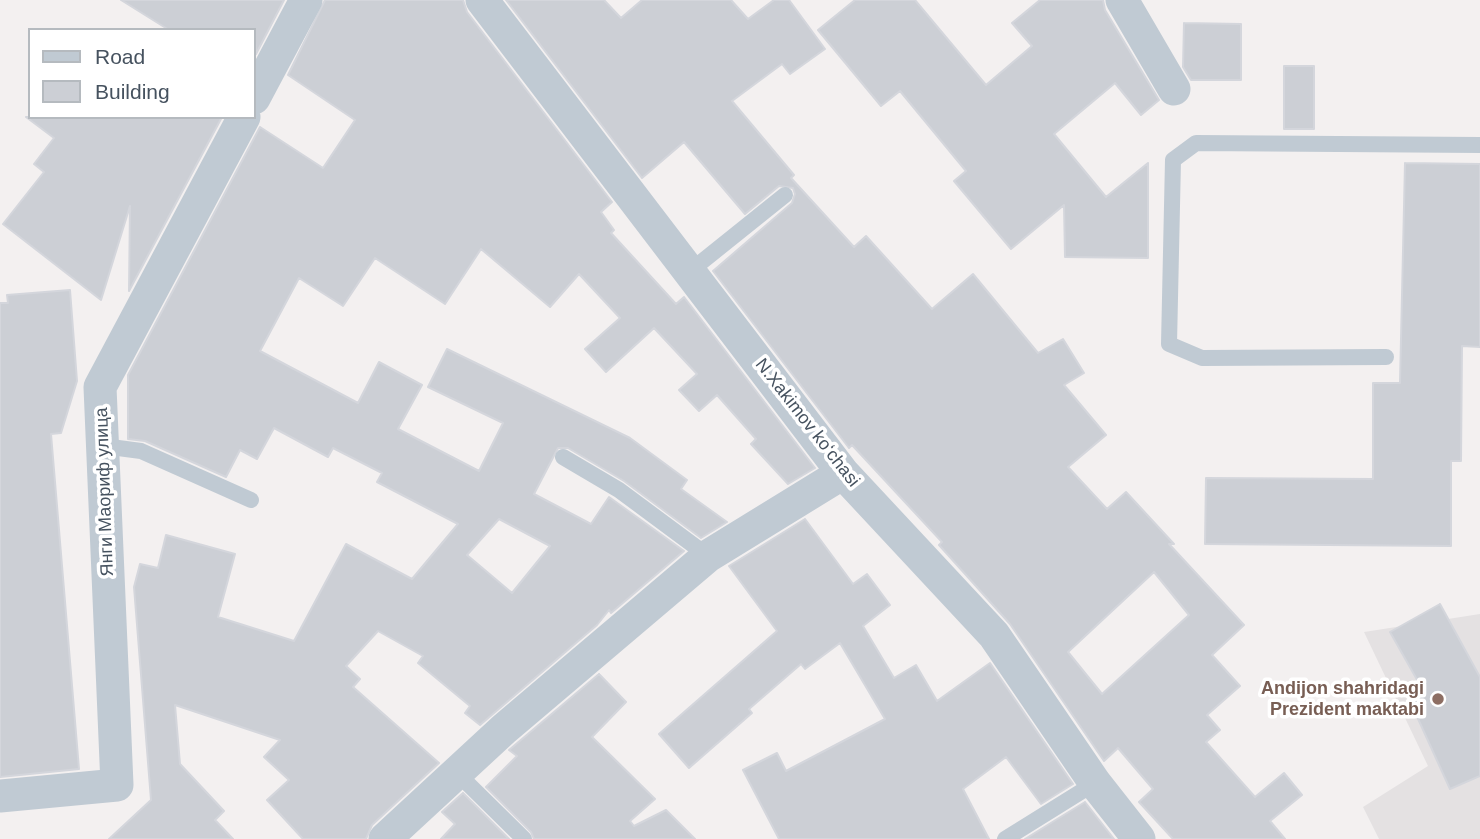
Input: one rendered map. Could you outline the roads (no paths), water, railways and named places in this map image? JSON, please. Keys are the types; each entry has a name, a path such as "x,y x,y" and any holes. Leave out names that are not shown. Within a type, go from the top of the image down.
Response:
{"street":[{"path":"256,94 306,0"},
{"name":"N.Xakimov koʻchasi","path":"482,0 843,473 994,635 1095,783 1139,839"},
{"path":"1122,0 1174,89"},
{"name":"Янги Маориф улица","path":"0,796 117,785 100,387 243,119"},
{"path":"385,839 456,772 708,556 843,473"}],"lane":[{"path":"1385,357 1202,358 1169,344 1172,160 1196,143 1480,145"},
{"path":"689,272 785,195"},
{"path":"103,446 141,451 251,500"},
{"path":"563,457 619,489 708,556"},
{"path":"456,772 524,839"},
{"path":"1005,839 1095,783"}],"place":[{"name":"Andijon shahridagi Prezident maktabi","path":"1438,699"}]}
